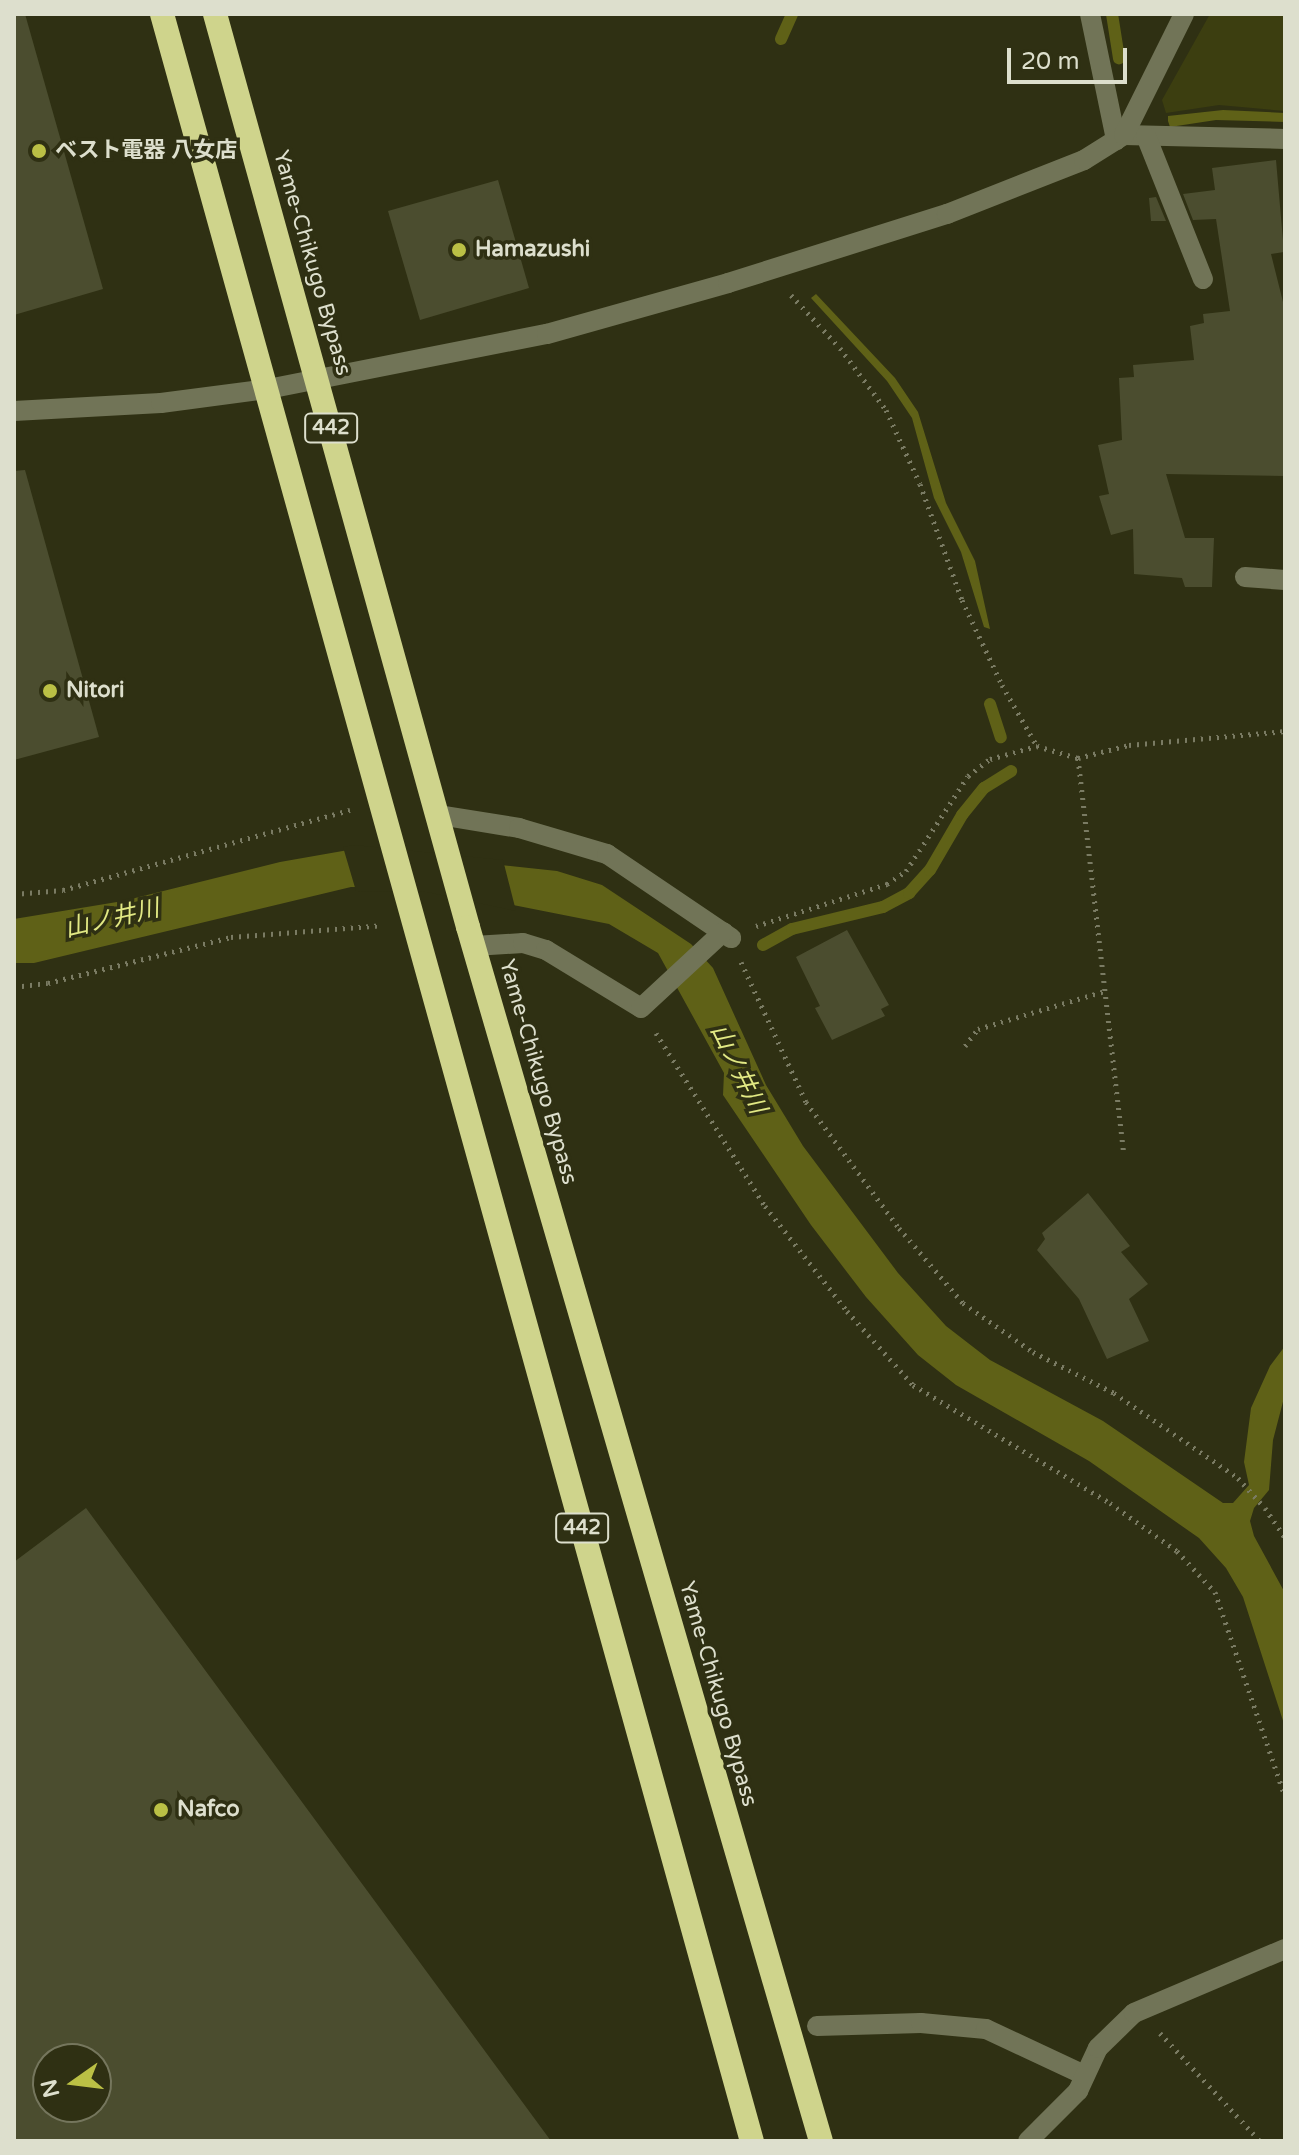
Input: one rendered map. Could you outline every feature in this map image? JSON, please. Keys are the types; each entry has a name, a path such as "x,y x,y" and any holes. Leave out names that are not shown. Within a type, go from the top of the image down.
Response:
{"highway":[{"name":"442","path":"162,14 752,2141"},
{"name":"Yame-Chikugo Bypass","path":"215,14 471,936 821,2141"}],"street":[{"path":"1090,14 1120,137"},
{"path":"14,411 161,403 268,389 547,334 780,266 1028,184 1084,160 1120,137 1184,14"},
{"path":"1146,136 1203,279"},
{"path":"1120,137 1285,139"},
{"path":"1245,577 1285,580"},
{"path":"439,815 519,828 607,854 723,937 646,1004 546,950 523,943 471,936"},
{"path":"1028,2141 1078,2091 1098,2048 1134,2013 1285,1949"},
{"path":"817,2026 921,2023 986,2029 1084,2075"}],"path":[{"path":"780,266 793,300 840,348 886,410 920,484 962,600 1002,685 1037,746"},
{"path":"1285,731 1129,745 1078,758 1037,746 990,759 968,776 906,871 887,884 723,937 806,1102 899,1228 963,1303 1033,1352 1114,1393 1238,1478 1265,1508 1285,1538"},
{"path":"1078,758 1124,1153"},
{"path":"14,894 63,890 326,814 382,804"},
{"path":"14,987 48,983 231,937 413,921"},
{"path":"965,1046 978,1029 1105,991"},
{"path":"646,1004 765,1206 847,1311 913,1385 1110,1503 1177,1551 1215,1592 1285,1796"},
{"path":"1134,2013 1171,2042 1260,2141"}],"shaded area":[{"path":"1210,14 1285,14 1285,111 1219,105 1166,113 1162,100"}],"water":[{"path":"1223,110 1285,113 1285,122 1216,120 1170,127 1168,121 1168,116"},
{"path":"816,294 895,378 918,412 946,503 975,561 990,629 984,627 961,552 934,498 912,418 887,381 811,298"},
{"name":"山ノ井川","path":"354,849 557,871 602,885 691,944 713,968 766,1085 803,1146 898,1273 946,1326 990,1360 1103,1421 1223,1503 1233,1503 1249,1485 1244,1462 1251,1408 1270,1366 1285,1346 1285,1394 1273,1440 1269,1490 1254,1508 1250,1521 1254,1536 1285,1593 1285,1727 1243,1597 1226,1568 1199,1538 1089,1461 956,1385 918,1355 866,1297 811,1225 723,1095 724,1073 658,953 609,924 428,888 351,887 34,963 14,963 14,919 123,901 280,862"}],"pier":[{"path":"354,845 503,860 516,911 427,892 356,891 343,847"}],"building":[{"name":"ベスト電器 八女店","path":"14,14 25,14 103,289 14,315"},
{"path":"1276,160 1284,252 1271,254 1285,310 1285,476 1166,474 1185,538 1214,538 1212,587 1185,587 1182,578 1134,574 1133,529 1111,535 1099,496 1109,494 1098,445 1122,440 1119,378 1134,377 1133,365 1194,360 1190,326 1204,323 1203,314 1230,311 1216,219 1193,220 1183,194 1215,190 1212,168"},
{"name":"Hamazushi","path":"498,180 529,288 420,320 388,211"},
{"path":"1156,197 1166,221 1151,221 1149,198"},
{"name":"Nitori","path":"25,470 99,737 14,760 14,471"},
{"path":"847,930 889,1005 881,1009 885,1016 832,1040 815,1008 820,1006 796,957"},
{"path":"1088,1193 1130,1246 1121,1252 1148,1284 1129,1299 1149,1341 1107,1359 1079,1299 1037,1250 1045,1239 1042,1233"},
{"name":"Nafco","path":"86,1508 551,2141 14,2141 14,1562"}],"waterway":[{"path":"781,39 792,14"},
{"path":"1112,14 1119,58"},
{"path":"990,704 1001,737"},
{"path":"763,945 792,929 883,907 909,893 930,870 962,815 984,788 1011,771"}],"place":[{"name":"ベスト電器 八女店","path":"39,151"},
{"name":"Hamazushi","path":"459,250"},
{"name":"Nitori","path":"50,691"},
{"name":"Nafco","path":"161,1810"}]}
